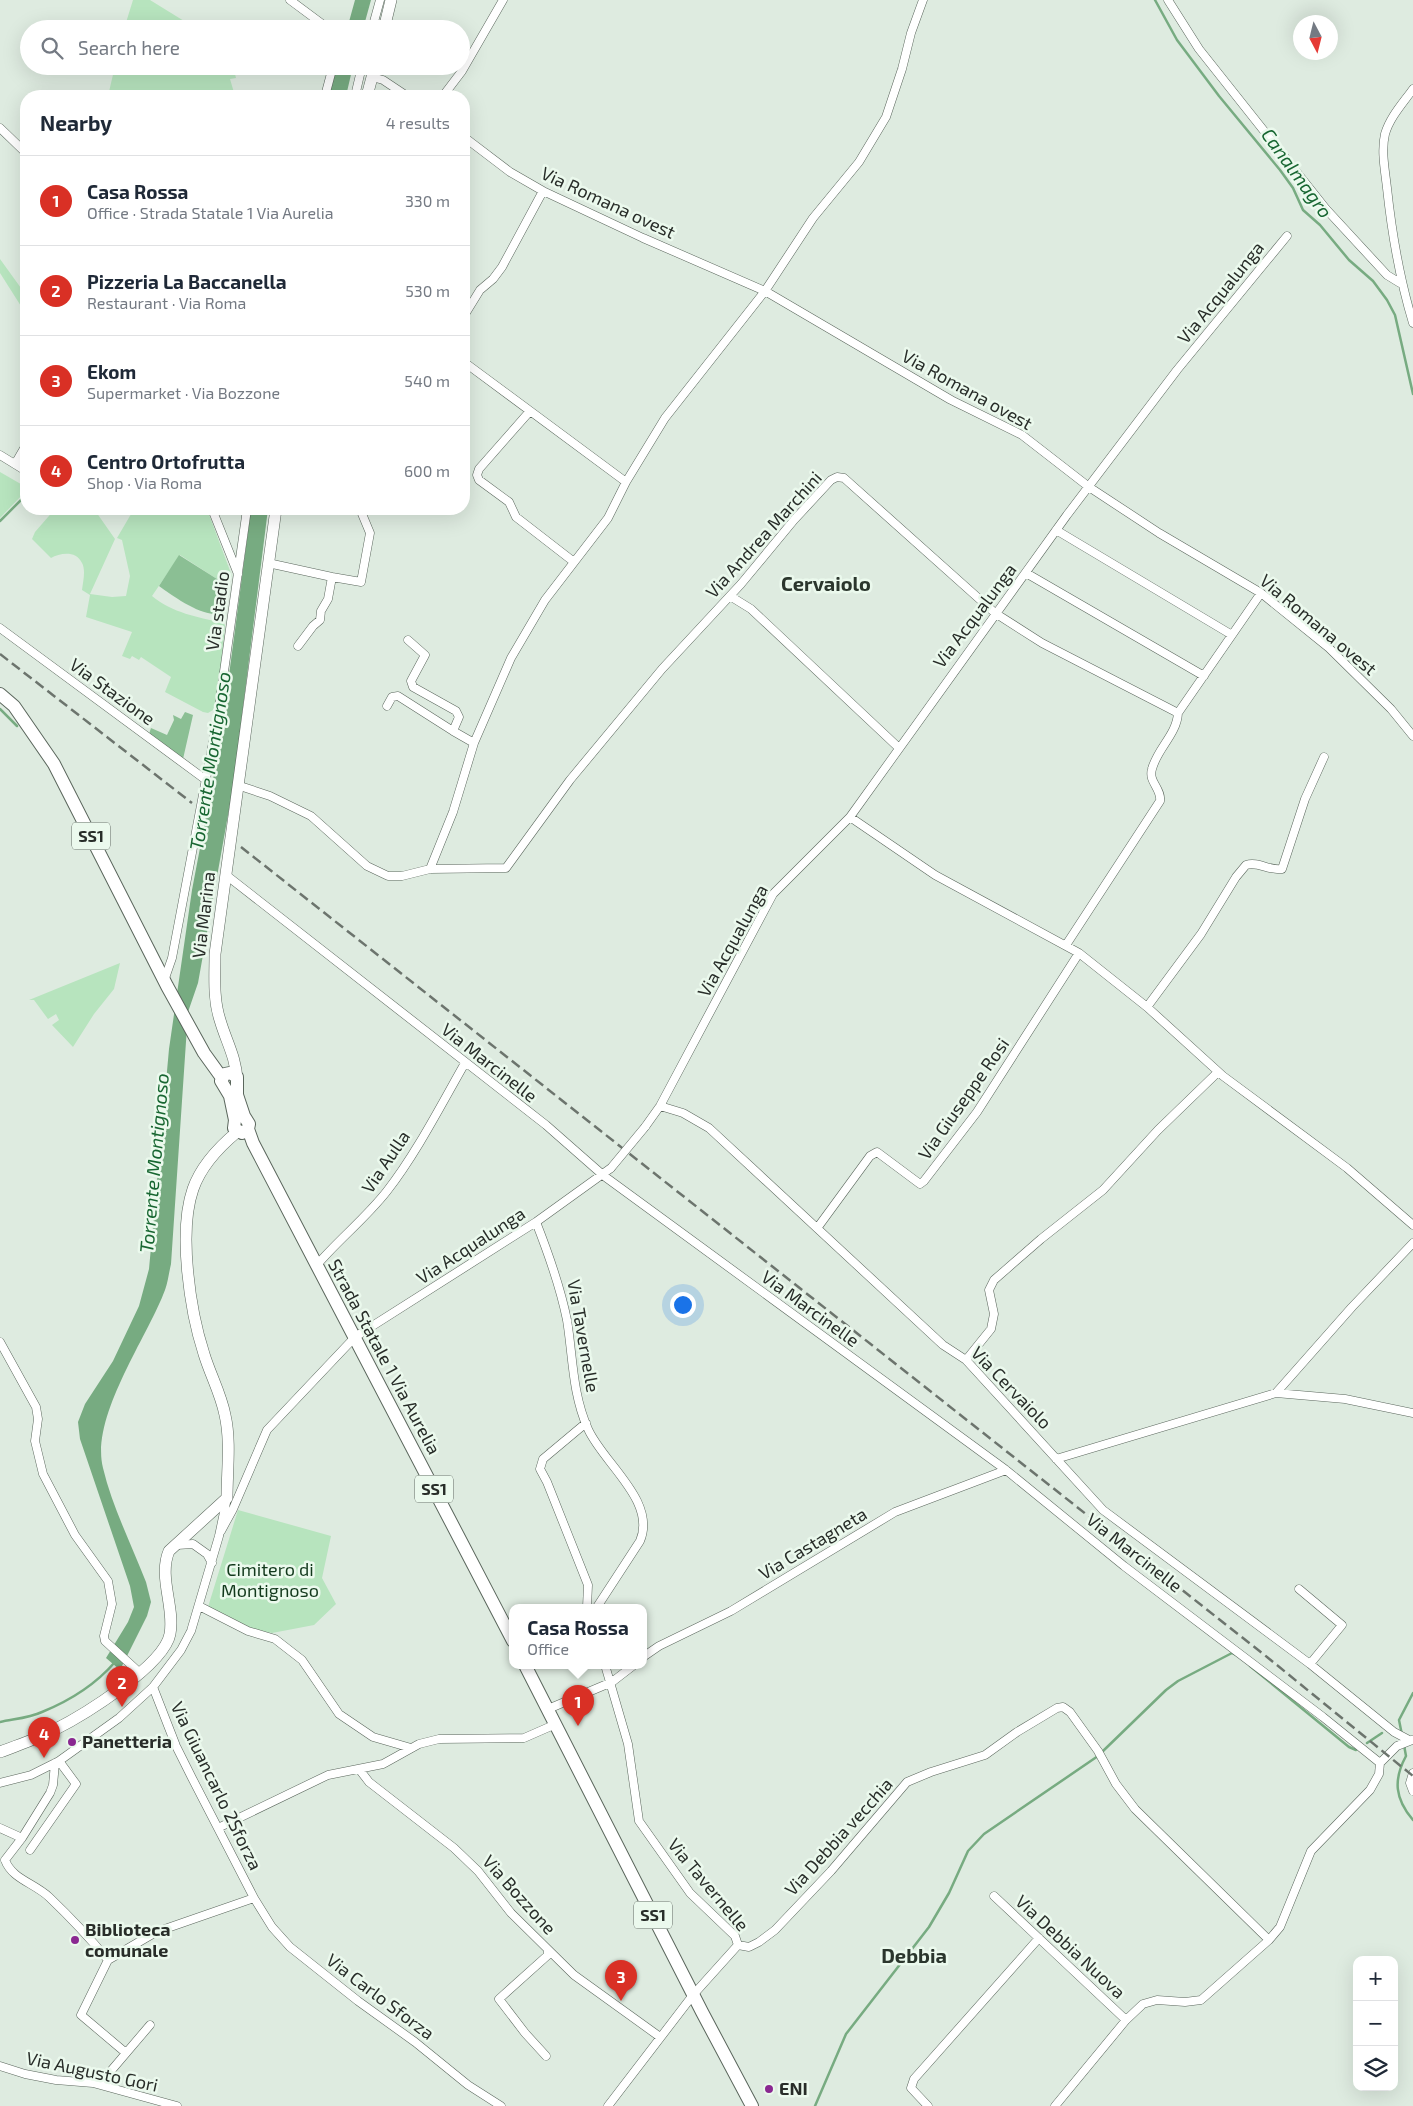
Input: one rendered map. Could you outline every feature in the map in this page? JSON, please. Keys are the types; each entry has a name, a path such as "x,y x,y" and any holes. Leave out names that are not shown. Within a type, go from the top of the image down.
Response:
{"main road":[{"name":"SS1","path":"0,694 14,706 54,764 166,984 212,1066 230,1076"},
{"name":"Strada Statale 1 Via Aurelia","path":"230,1076 244,1116 249,1124 241,1128 253,1143 509,1633"},
{"name":"SS1","path":"527,1669 752,2106"}],"street":[{"path":"290,0 317,20"},
{"path":"374,20 380,0"},
{"path":"386,20 391,0"},
{"path":"470,57 503,0"},
{"path":"240,786 270,796 311,816 376,872 388,876 402,876 430,869 450,820 474,743 511,658 545,600 608,518 626,482 665,418 765,291 813,218 859,162 886,117 923,0"},
{"path":"1168,0 1199,48 1326,209 1387,275 1400,283"},
{"path":"327,90 331,75"},
{"path":"356,90 360,75"},
{"path":"368,90 372,75"},
{"path":"377,75 398,90"},
{"path":"448,90 459,75"},
{"path":"1413,89 1392,117 1385,134 1383,150 1392,236 1400,283 1413,323"},
{"path":"0,128 20,148"},
{"name":"Via Romana ovest","path":"470,142 510,172 543,191 643,238 765,291 951,400 1022,435 1089,487 1159,533 1262,593 1328,648 1391,709 1413,736"},
{"path":"470,306 480,290 502,267 543,191"},
{"name":"Via Acqualunga","path":"221,1531 234,1509 267,1430 355,1337 536,1222 604,1176 612,1168 660,1106 773,894 850,817 1056,530 1178,370 1287,236"},
{"path":"470,366 626,482"},
{"path":"530,411 479,469 477,476 509,502 516,517 574,562"},
{"path":"0,455 20,467"},
{"path":"15,464 20,455"},
{"name":"Via Andrea Marchini","path":"430,869 506,868 570,780 662,669 730,596 794,520 837,477 844,478 995,613 1050,647 1178,713"},
{"path":"214,515 239,576"},
{"name":"Via stadio","path":"166,984 223,686 246,515"},
{"name":"Via Marina","path":"230,1076 234,1056 220,1019 216,998 215,954 240,786 275,515"},
{"path":"268,563 361,582 370,533 362,515"},
{"path":"1056,530 1232,635"},
{"path":"1026,573 1204,676"},
{"path":"298,646 312,626 320,620 321,612 328,599 332,577"},
{"path":"1066,945 1160,802 1160,792 1152,780 1152,768 1174,727 1178,713 1262,593"},
{"path":"730,596 751,609 780,635 899,748"},
{"name":"Via Stazione","path":"0,628 206,780"},
{"path":"408,640 425,655 411,681 413,687 456,711 459,717 453,731"},
{"path":"387,706 392,697 398,696 474,743"},
{"path":"1147,1007 1202,934 1236,877 1246,865 1254,864 1276,870 1282,869 1305,799 1324,757"},
{"path":"850,817 935,875 1079,953 1147,1007 1218,1072 1347,1168 1413,1225"},
{"name":"Via Marcinelle","path":"226,875 546,1125 604,1176 1006,1470 1124,1566 1323,1716 1380,1763"},
{"name":"Via Giuseppe Rosi","path":"818,1227 870,1156 877,1152 920,1184 924,1181 977,1112 1079,953"},
{"name":"Via Aulla","path":"316,1266 338,1240 367,1216 388,1189 433,1119 465,1063"},
{"path":"966,1360 991,1329 994,1314 989,1290 994,1280 1041,1239 1103,1190 1158,1130 1218,1072"},
{"name":"Via Cervaiolo","path":"660,1106 683,1113 709,1128 943,1344 966,1360 1103,1510 1310,1664 1394,1732 1411,1740"},
{"path":"0,1783 31,1775 57,1762 119,1718 153,1688 191,1631 221,1531 226,1498 225,1415 195,1323 188,1265 188,1227 193,1189 204,1167 241,1128"},
{"name":"Via Tavernelle","path":"536,1222 556,1272 567,1322 574,1389 586,1423 601,1451 635,1497 644,1518 644,1531 640,1541 599,1604"},
{"path":"1276,1393 1352,1307 1413,1244"},
{"path":"0,1342 36,1407 38,1419 35,1442 43,1474 75,1535 108,1581 112,1604 104,1636 108,1646 137,1670"},
{"path":"1056,1459 1276,1393 1353,1400 1413,1413"},
{"path":"586,1423 543,1459 540,1469 548,1482 588,1585 587,1604"},
{"name":"Via Castagneta","path":"647,1654 659,1646 731,1610 895,1512 1006,1470"},
{"path":"0,1752 52,1731 98,1704 167,1645 171,1629 166,1558 174,1546 226,1498"},
{"path":"174,1546 193,1544 207,1554 212,1563"},
{"path":"1299,1589 1342,1625 1310,1664"},
{"path":"199,1606 248,1631 275,1639 302,1660 339,1714 373,1737 411,1748"},
{"name":"Via Tavernelle","path":"607,1669 628,1744 639,1821 690,1893 735,1936 738,1945 660,2037 608,2106"},
{"path":"548,1709 612,1682 629,1669"},
{"name":"Via Giuancarlo 2Sforza","path":"153,1688 176,1746 254,1898"},
{"name":"Via Debbia vecchia","path":"738,1945 749,1947 775,1930 830,1871 907,1782 980,1757 1017,1732 1057,1708 1063,1707 1070,1712 1100,1754 1116,1784 1136,1809 1269,1940"},
{"path":"218,1828 319,1779 383,1764 411,1748 439,1739 524,1738 556,1724"},
{"path":"1380,1763 1396,1746 1411,1740"},
{"path":"57,1762 53,1786 47,1798 22,1838 2,1860 9,1871 47,1895 81,1928 108,1960"},
{"path":"30,1850 76,1784 57,1762"},
{"name":"Via Debbia Nuova","path":"1055,2106 1126,2020 1149,2000 1184,2002 1201,2000 1269,1940 1280,1927 1311,1851 1370,1790 1379,1774 1380,1763"},
{"name":"Via Bozzone","path":"359,1769 369,1782 454,1848 478,1871 511,1913 574,1975 660,2037"},
{"path":"1413,1773 1410,1783 1413,1791"},
{"path":"47,1798 60,1807"},
{"path":"0,1828 22,1838"},
{"name":"Via Debbia Nuova","path":"994,1896 1126,2020"},
{"path":"126,2054 81,2015 108,1960 156,1932 254,1898"},
{"name":"Via Carlo Sforza","path":"254,1898 272,1927 290,1947 358,2001 415,2042 468,2085 501,2106"},
{"path":"928,2106 911,2088 914,2078 1039,1938"},
{"path":"546,2056 525,2033 499,1999 548,1955 548,1950"},
{"path":"104,2079 150,2025"},
{"name":"Via Augusto Gori","path":"0,2066 25,2074 56,2080 93,2083 177,2106"}],"green space":[{"path":"133,0 150,0 182,20 127,20"},
{"path":"113,75 235,75 236,78 230,79 233,90 109,90"},
{"path":"0,259 20,287 20,305 0,273"},
{"path":"0,472 20,484 20,497 0,518"},
{"path":"50,515 98,515 115,539 90,594 112,597 126,596 130,576 122,540 117,538 130,515 209,515 232,576 228,582 227,589 217,579 180,555 152,596 168,607 225,625 218,696 213,710 208,713 203,712 165,692 171,677 141,657 139,660 132,656 130,659 122,656 132,632 86,617 90,595 82,590 84,569 82,563 72,554 51,558 32,539 35,532"},
{"path":"120,963 114,989 94,1014 73,1047 52,1025 59,1020 56,1014 48,1019 34,1000 29,1000"},
{"name":"Cimitero di Montignoso","path":"238,1510 331,1536 322,1578 336,1604 314,1625 272,1633 243,1627 208,1607"}],"shaded area":[{"path":"355,0 371,0 365,20 349,20"},
{"path":"335,75 351,75 347,90 331,90"},
{"path":"250,515 267,515 233,787 198,983 188,1012 171,1264 165,1290 157,1309 112,1402 101,1448 103,1468 107,1482 146,1582 151,1602 147,1616 120,1670 106,1658 128,1622 134,1607 130,1586 80,1439 78,1422 85,1404 113,1361 139,1306 149,1269 169,1049 192,890 220,743"},
{"path":"179,555 217,579 227,589 223,612 216,614 199,610 181,601 159,586"},
{"path":"185,712 193,715 183,759 149,734 151,728 167,735 174,720 173,715 181,719"}],"waterway":[{"name":"Canalmagro","path":"1155,0 1177,40 1219,96 1280,170 1293,188 1303,210 1320,225 1349,260 1373,281 1387,300 1395,315 1413,394"},
{"path":"0,521 20,501"},
{"path":"0,709 17,726"},
{"path":"1102,1752 1166,1690 1178,1681 1232,1653 1236,1655"},
{"name":"Torrente Montignoso","path":"0,1722 32,1716 62,1703 91,1685 115,1662"},
{"path":"1250,1666 1349,1747 1356,1750"},
{"path":"1402,1735 1399,1720 1413,1693"},
{"path":"1367,1743 1382,1733"},
{"path":"1404,1745 1406,1756 1399,1773 1398,1789 1402,1805 1413,1820"},
{"path":"815,2106 846,2034 929,1927 949,1893 968,1851 984,1834 1098,1756"}],"railway":[{"path":"0,654 192,803"},
{"path":"241,847 1267,1657 1413,1776"}],"place":[{"name":"Pizzeria La Baccanella","path":"122,1707"},
{"name":"Casa Rossa","path":"578,1726"},
{"name":"Panetteria","path":"72,1742"},
{"name":"Centro Ortofrutta","path":"44,1758"},
{"name":"Biblioteca comunale","path":"75,1940"},
{"name":"Ekom","path":"621,2001"},
{"name":"ENI","path":"769,2089"}],"district":[{"name":"Cervaiolo","path":"826,584"},
{"name":"Debbia","path":"914,1956"}]}
